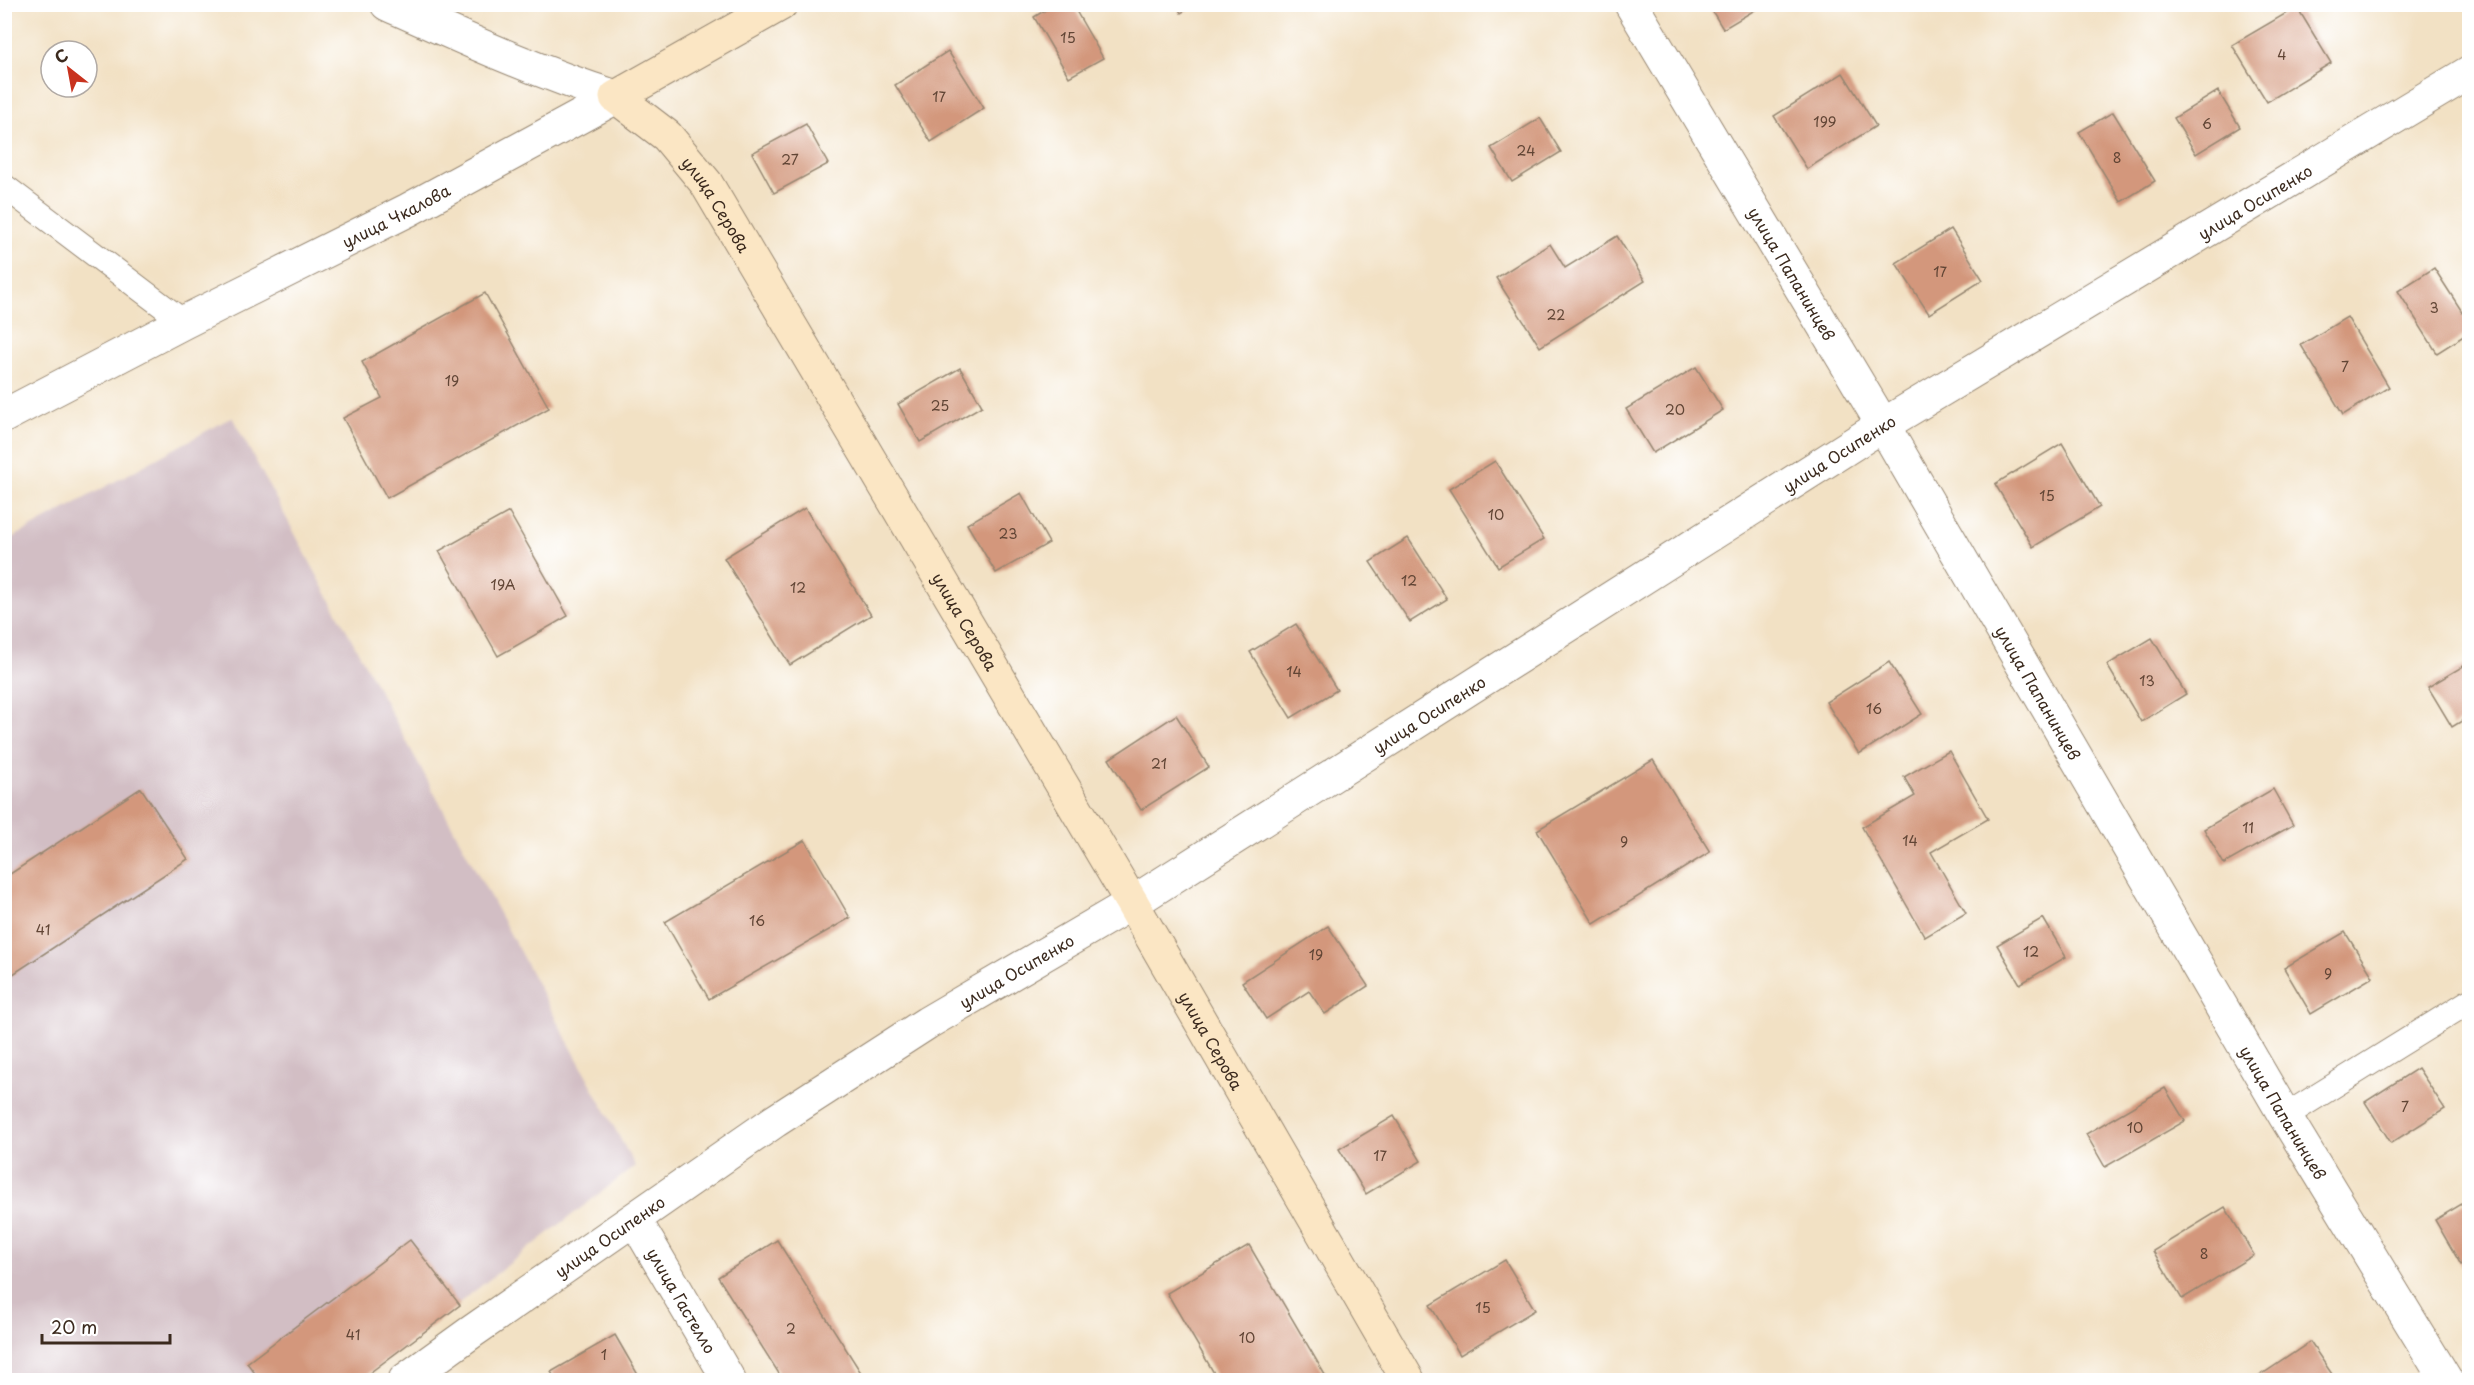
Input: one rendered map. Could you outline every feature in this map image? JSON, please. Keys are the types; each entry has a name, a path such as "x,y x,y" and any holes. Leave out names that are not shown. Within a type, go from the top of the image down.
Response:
{"street":[{"name":"улица Серова","path":"387,4 515,62 616,97 667,136 706,183 1132,903 1408,1380"},
{"name":"улица Чкалова","path":"4,416 184,322 408,210 781,4"},
{"name":"улица Папанинцев","path":"1631,4 1883,425 2285,1116 2446,1380"},
{"name":"улица Осипенко","path":"405,1380 775,1121 927,1023 1132,903 1883,425 2469,72"},
{"name":"улица Гастелло","path":"635,1220 729,1380"}],"lane":[{"path":"4,186 184,322"},
{"path":"2285,1116 2469,1001"}],"shaded area":[{"path":"232,417 635,1166 360,1380 5,1380 5,542"}],"building":[{"path":"1055,4 1072,4 1103,58 1069,77 1034,17"},
{"path":"1176,4 1196,4 1181,13"},
{"path":"1708,4 1765,4 1723,29"},
{"path":"2297,7 2331,63 2267,102 2232,45"},
{"path":"948,51 984,108 931,142 895,85"},
{"path":"1843,73 1876,126 1807,169 1774,116"},
{"path":"2218,91 2240,127 2196,154 2174,118"},
{"path":"2113,112 2155,181 2121,202 2079,132"},
{"path":"1540,118 1561,152 1512,182 1491,148"},
{"path":"806,124 828,164 774,193 752,153"},
{"path":"1951,229 1983,280 1929,314 1896,263"},
{"path":"1617,236 1645,281 1540,347 1496,278 1550,244 1565,268"},
{"path":"2434,268 2470,324 2470,332 2437,353 2398,291"},
{"path":"485,293 549,408 387,498 343,418 382,398 362,362"},
{"path":"2347,317 2389,387 2343,415 2301,345"},
{"path":"1696,367 1723,410 1653,453 1626,409"},
{"path":"960,368 982,406 920,442 898,404"},
{"path":"2062,443 2100,507 2033,547 1995,484"},
{"path":"1495,461 1544,539 1498,567 1449,489"},
{"path":"1021,493 1049,543 996,573 967,524"},
{"path":"805,508 871,615 790,665 724,558"},
{"path":"509,512 568,616 498,656 439,551"},
{"path":"1408,538 1447,599 1410,622 1370,562"},
{"path":"1296,624 1337,690 1291,718 1250,652"},
{"path":"2152,638 2186,694 2141,722 2107,665"},
{"path":"1889,662 1922,714 1859,754 1826,702"},
{"path":"2470,662 2470,716 2452,727 2428,687"},
{"path":"1176,715 1209,767 1141,810 1109,759"},
{"path":"1949,751 1988,819 1931,852 1966,913 1925,937 1862,827 1915,796 1904,777"},
{"path":"1653,760 1710,852 1594,924 1537,830"},
{"path":"141,788 188,859 4,980 4,878"},
{"path":"2273,789 2293,825 2224,864 2204,829"},
{"path":"805,840 850,918 709,999 665,922"},
{"path":"2043,918 2066,957 2020,984 1997,945"},
{"path":"1328,926 1368,986 1325,1014 1309,991 1266,1019 1242,982"},
{"path":"2345,932 2373,977 2311,1014 2284,968"},
{"path":"2418,1068 2445,1109 2391,1143 2365,1102"},
{"path":"2165,1088 2185,1121 2105,1167 2086,1134"},
{"path":"1394,1116 1421,1161 1366,1194 1339,1149"},
{"path":"2470,1199 2470,1260 2461,1265 2435,1220"},
{"path":"2225,1207 2254,1255 2182,1299 2153,1251"},
{"path":"410,1240 460,1305 360,1380 260,1380 247,1363"},
{"path":"777,1240 865,1379 783,1380 718,1277"},
{"path":"1249,1245 1328,1380 1218,1380 1167,1293"},
{"path":"1505,1260 1535,1310 1460,1355 1430,1305"},
{"path":"615,1335 641,1380 556,1380 551,1372"},
{"path":"2310,1342 2336,1380 2255,1379"}]}
